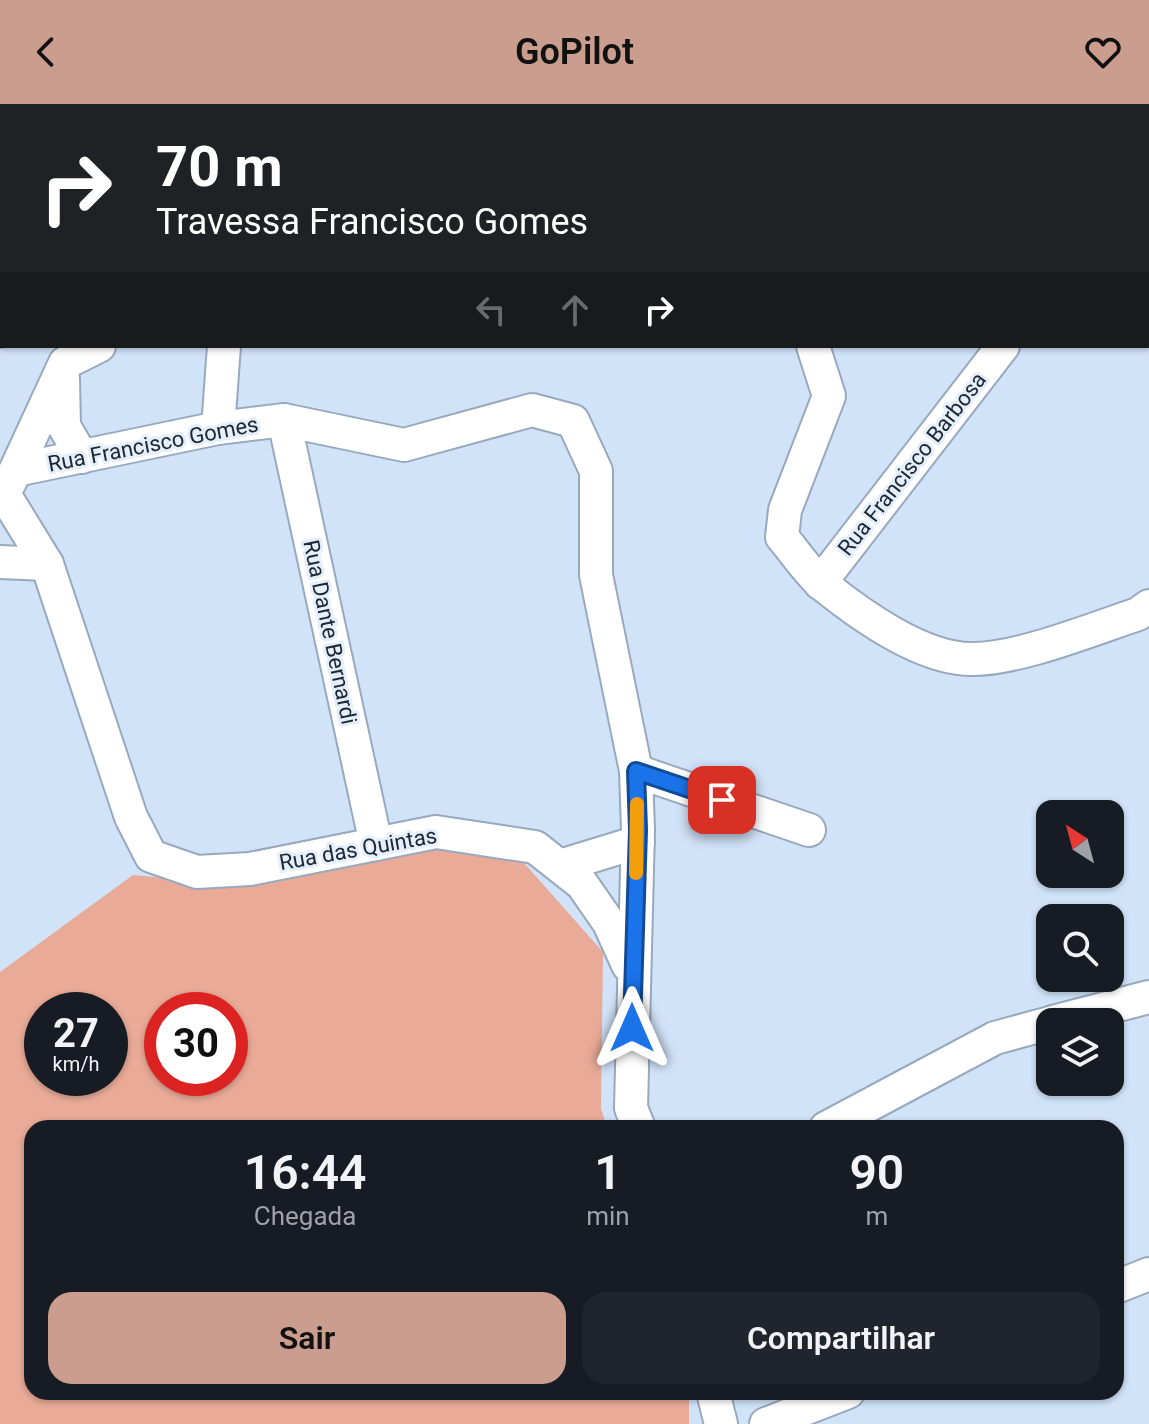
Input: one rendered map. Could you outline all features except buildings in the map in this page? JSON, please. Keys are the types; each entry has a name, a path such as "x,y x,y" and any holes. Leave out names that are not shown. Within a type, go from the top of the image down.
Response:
{"street":[{"path":"47,564 7,489 65,363 95,348"},
{"path":"218,428 224,348"},
{"path":"814,348 829,396 785,510 782,537 820,583 886,629 938,655 974,659 1050,643 1138,614 1149,606"},
{"name":"Rua Francisco Barbosa","path":"820,583 1001,348"},
{"path":"65,363 61,391 64,426 82,457"},
{"name":"Rua Francisco Gomes","path":"7,489 82,457 218,428 284,420 404,445 532,410 573,421 596,471 596,575 636,771 638,842 632,975 631,1108 636,1120"},
{"name":"Rua Dante Bernardi","path":"284,420 376,844"},
{"path":"0,562 47,564"},
{"name":"Rua das Quintas","path":"47,564 131,817 151,856 197,872 250,869 436,832 535,847 582,884 609,923 632,975"},
{"path":"636,771 809,830"},
{"path":"560,866 638,842"},
{"path":"1106,1008 1149,997"},
{"path":"841,1120 995,1038 1036,1026"},
{"path":"1124,1284 1149,1274"},
{"path":"715,1400 721,1424"},
{"path":"766,1424 828,1400"}],"shaded area":[{"path":"432,845 524,863 603,952 601,1108 605,1120 24,1120 24,1400 689,1400 689,1424 0,1424 0,972 133,875 242,885"}],"slow traffic":[{"path":"636,873 637,804"}],"route":[{"path":"632,1028 638,830 636,771 722,800"}]}
